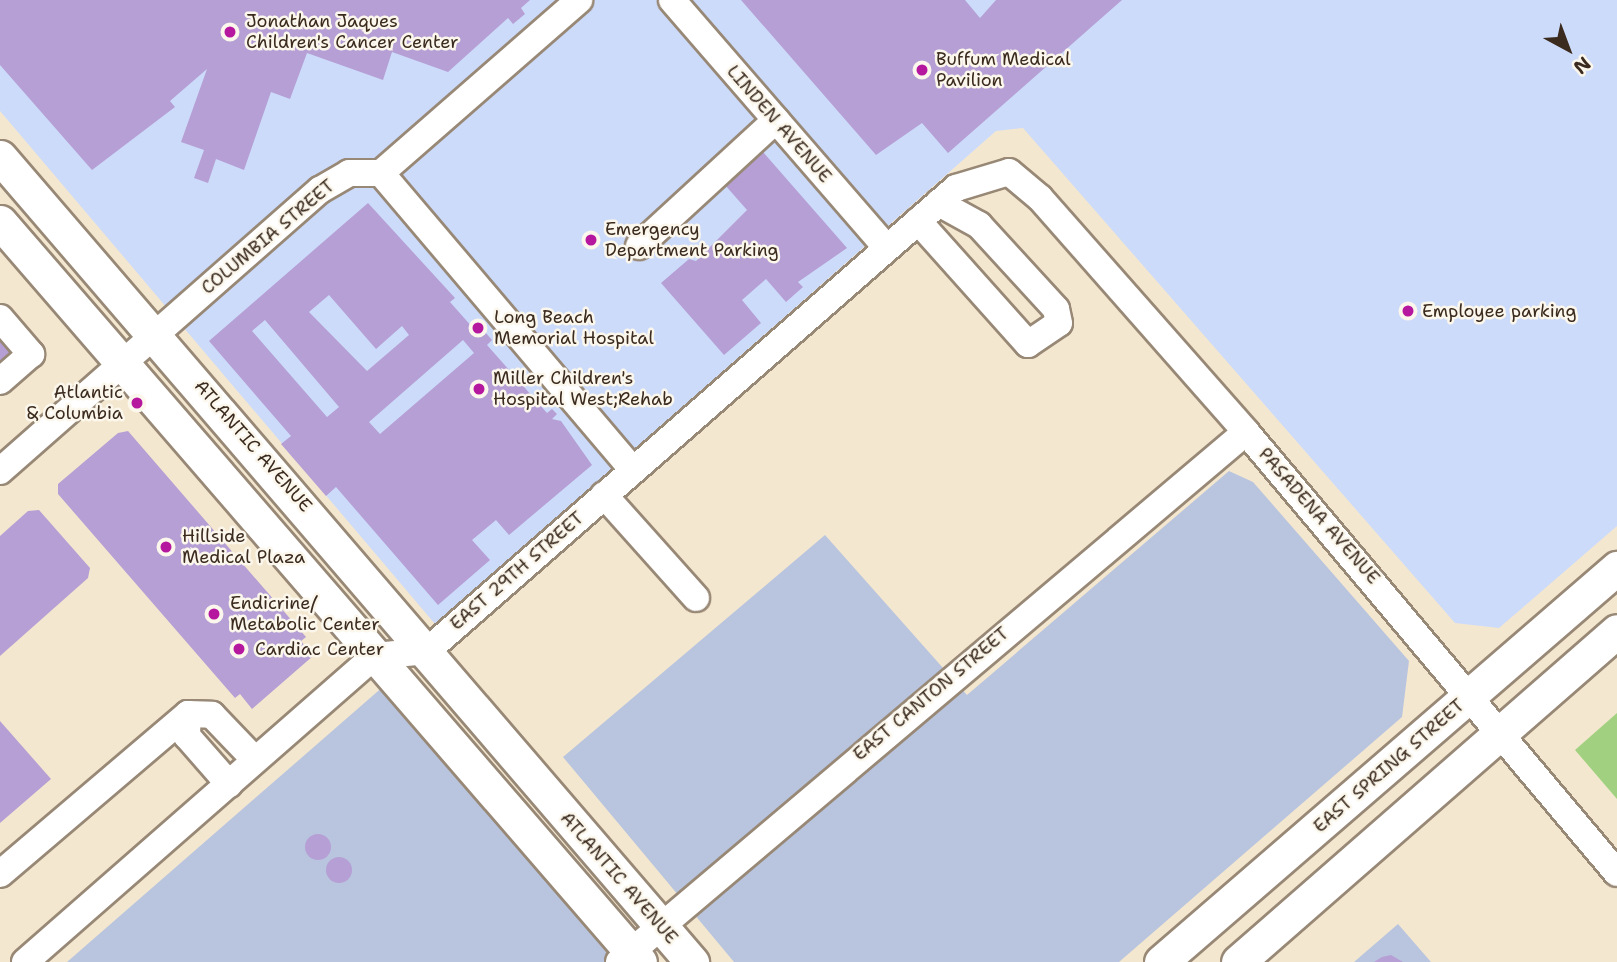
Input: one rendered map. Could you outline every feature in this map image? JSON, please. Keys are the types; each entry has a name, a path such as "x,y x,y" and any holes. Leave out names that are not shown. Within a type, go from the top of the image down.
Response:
{"main road":[{"name":"ATLANTIC AVENUE","path":"0,157 156,333 692,962"},
{"path":"0,222 375,656 630,959"},
{"name":"EAST SPRING STREET","path":"1161,962 1617,568"},
{"path":"1238,962 1617,631"}],"street":[{"path":"579,0 381,173 632,470"},
{"name":"LINDEN AVENUE","path":"672,0 887,248"},
{"path":"639,246 776,120"},
{"name":"EAST 29TH STREET","path":"427,651 939,203 966,183 1009,172"},
{"name":"PASADENA AVENUE","path":"1009,172 1040,198 1246,432 1472,694 1499,734 1617,873"},
{"name":"COLUMBIA STREET","path":"0,471 320,190 349,173 381,173"},
{"path":"918,221 1028,344 1059,323 1056,309 979,225 939,203"},
{"path":"0,318 31,354 0,381"},
{"name":"EAST CANTON STREET","path":"630,959 661,927 1246,432"},
{"path":"604,495 696,597"},
{"path":"25,962 375,656 427,651"},
{"path":"0,874 188,715 212,715 255,760"},
{"path":"188,715 187,736 229,783"}],"shaded area":[{"name":"Long Beach Memorial Hospital","path":"0,0 1617,0 1617,526 1499,628 1455,623 1023,128 996,131 435,624 0,111"},
{"path":"1229,471 1253,482 1409,661 1402,717 1119,962 734,962 563,757 825,535 967,695"},
{"path":"385,685 616,962 67,962"},
{"path":"1398,924 1431,962 1354,962"}],"green space":[{"path":"1617,713 1617,799 1575,750"}],"building":[{"path":"0,0 530,0 521,8 525,14 513,24 508,18 448,72 392,52 383,80 307,53 290,99 271,92 244,170 216,159 208,183 194,178 204,150 181,142 207,69 170,101 175,107 92,170 0,65"},
{"name":"Buffum Medical Pavilion","path":"741,0 965,0 980,18 996,0 1122,0 948,153 922,123 876,155"},
{"path":"763,152 847,248 798,282 803,287 786,302 766,279 742,300 761,323 724,355 661,283 689,259 696,261 747,210 725,185"},
{"name":"Miller Children's Hospital West;Rehab","path":"368,203 455,298 450,302 473,328 478,324 492,340 487,345 547,413 552,409 557,414 552,419 561,421 592,465 509,535 496,520 472,540 490,560 438,605 336,487 326,496 281,444 291,436 209,341","holes":["329,295 376,349 402,326 409,335 367,371 309,312","265,320 339,407 327,417 252,331","463,340 474,353 380,434 369,422"]},
{"path":"0,334 10,352 0,364"},
{"name":"Hillside Medical Plaza","path":"128,431 306,637 301,641 313,656 252,709 240,694 235,698 58,494 58,484 118,433"},
{"path":"39,510 90,568 88,578 0,656 0,536 28,511"},
{"path":"0,721 51,779 0,823"},
{"path":"318,834 327,838 331,847 327,856 318,860 309,856 305,847 309,838"},
{"path":"339,857 348,861 352,870 348,879 339,883 330,879 326,870 330,861"},
{"path":"1391,955 1403,962 1374,962 1382,957"}],"place":[{"name":"Jonathan Jaques Children's Cancer Center","path":"230,32"},
{"name":"Buffum Medical Pavilion","path":"922,70"},
{"name":"Emergency Department Parking","path":"591,240"},
{"name":"Employee parking","path":"1408,311"},
{"name":"Long Beach Memorial Hospital","path":"478,328"},
{"name":"Miller Children's Hospital West;Rehab","path":"479,389"},
{"name":"Atlantic & Columbia","path":"137,403"},
{"name":"Hillside Medical Plaza","path":"166,547"},
{"name":"Endicrine/ Metabolic Center","path":"214,614"},
{"name":"Cardiac Center","path":"239,649"}]}
